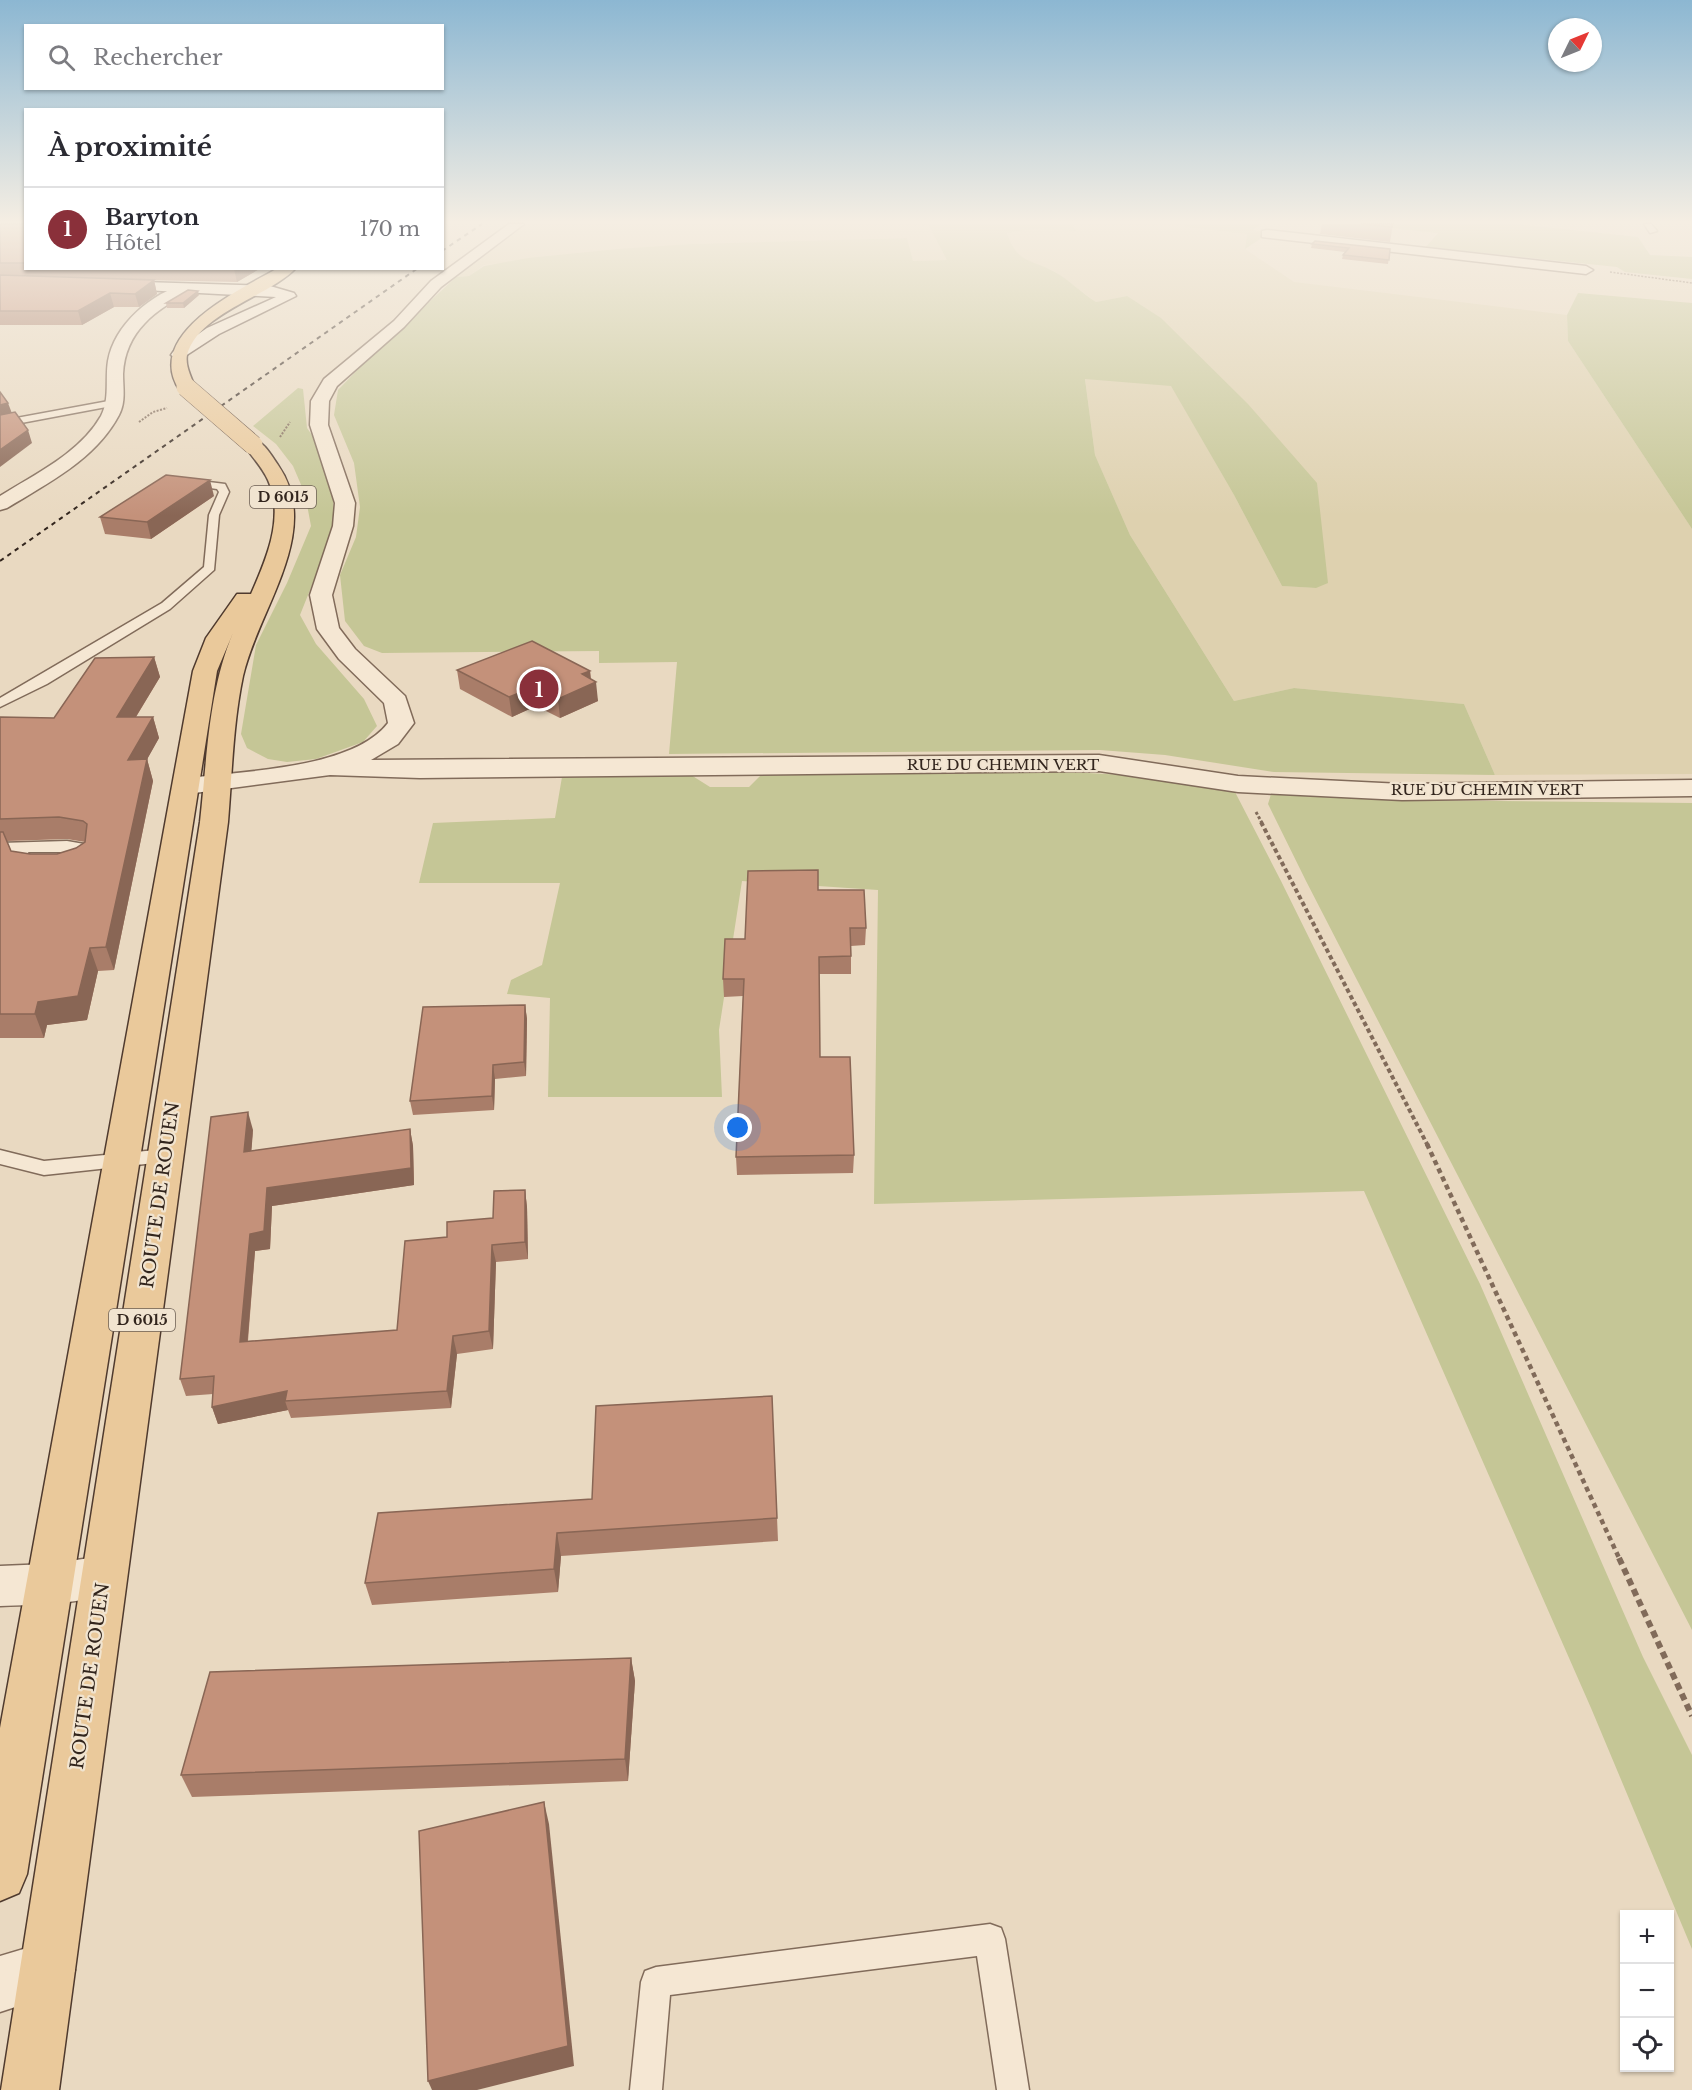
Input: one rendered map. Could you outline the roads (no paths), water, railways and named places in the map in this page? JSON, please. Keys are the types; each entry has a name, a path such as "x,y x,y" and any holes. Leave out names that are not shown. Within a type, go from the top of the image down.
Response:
{"main road":[{"path":"179,355 185,342 206,322"},
{"name":"ROUTE DE ROUEN","path":"0,1874 155,964 227,698 235,659 283,531 285,507 281,487 269,464 253,445 192,395 186,387 180,369 179,355"},
{"name":"ROUTE DE ROUEN","path":"30,2090 24,1977 104,1576 194,961 203,784"}],"street":[{"path":"0,504 73,456 98,433 111,415 114,403 115,372 124,336 136,322"},
{"path":"179,355 213,331 234,322"},
{"path":"330,767 362,755 391,739 401,723 396,701 347,654 328,629 321,595 343,526 345,503 319,425 320,401 330,383 401,322"},
{"path":"391,739 420,770"},
{"name":"RUE DU CHEMIN VERT","path":"203,784 330,767 420,770 1099,763 1238,784 1402,792 1692,788"},
{"path":"0,1586 48,1584 104,1576"}],"lane":[{"path":"0,423 114,403"},
{"path":"0,703 42,681 166,606 210,568 214,515 224,492 221,486 193,483"},
{"path":"0,848 85,848 84,861 75,868 65,869"},
{"path":"19,848 26,868 45,871"},
{"path":"155,964 194,961"},
{"path":"0,1157 44,1168 165,1156"},
{"path":"646,2090 656,1982 990,1939 1013,2090"}],"railway":[{"path":"0,561 342,322"}],"place":[{"name":"Baryton","path":"539,689"}]}
